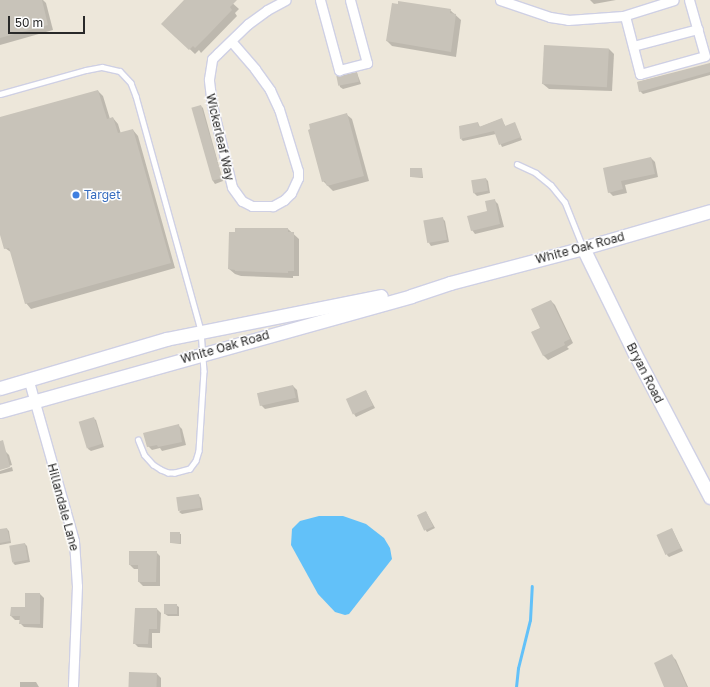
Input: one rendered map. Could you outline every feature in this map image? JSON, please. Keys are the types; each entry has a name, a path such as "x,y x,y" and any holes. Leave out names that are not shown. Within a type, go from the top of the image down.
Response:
{"street":[{"name":"Wickerleaf Way","path":"230,41 255,69 270,90 279,109 298,171 298,178 291,193 284,200 274,206 252,206 242,201 232,188 212,105 209,79 212,59 230,41 267,10 286,0"},
{"path":"320,0 339,70 367,63 350,0"},
{"path":"500,0 550,17 568,20 625,16 674,0"},
{"path":"625,16 640,74 705,56 689,0"},
{"path":"633,46 698,29"},
{"name":"White Oak Road","path":"0,388 28,378 166,339 450,283 583,248 710,211"},
{"name":"Bryan Road","path":"583,248 634,352 710,497"},
{"name":"White Oak Road","path":"0,411 411,296 450,283"},
{"name":"Hillandale Lane","path":"28,378 74,548 77,586 73,687"}],"lane":[{"path":"0,94 94,68 113,69 125,76 131,83 136,96 201,332 203,353 201,436 196,462 190,469 183,472 168,473 153,465 148,460 144,455 138,440"},
{"path":"517,164 536,173 551,185 565,202 583,248"}],"water":[{"path":"319,516 343,516 366,524 384,538 390,548 392,559 349,614 345,615 335,612 318,594 291,545 292,529 300,521"}],"building":[{"path":"0,0 42,0 48,25 0,38"},
{"path":"184,0 237,0 230,7 232,10 209,34 195,48 193,46 189,50 161,24"},
{"path":"398,1 451,9 450,13 456,14 451,52 386,41 392,3 398,4"},
{"path":"544,45 609,48 607,87 542,84"},
{"path":"710,63 710,72 639,92 637,82"},
{"path":"357,72 359,82 338,86 336,76"},
{"path":"98,90 107,119 113,117 118,133 133,129 171,263 25,304 9,248 4,249 0,235 0,117"},
{"path":"201,105 222,178 212,181 191,108"},
{"path":"347,113 364,176 327,186 325,181 322,182 308,130 310,129 309,124"},
{"path":"502,118 505,126 515,122 521,137 499,145 494,131 460,139 459,126 478,122 479,127"},
{"path":"651,157 655,174 621,181 623,189 608,193 603,168"},
{"path":"410,168 422,168 422,177 410,177"},
{"path":"486,178 488,191 473,193 471,180"},
{"path":"495,199 500,224 471,231 467,216 487,211 485,201"},
{"path":"443,217 447,240 427,243 423,220"},
{"path":"235,228 288,228 288,232 294,232 294,271 288,271 288,273 235,271 228,269 229,232 235,232"},
{"path":"551,300 570,339 564,342 565,345 543,356 531,332 540,328 531,309"},
{"path":"293,385 296,398 260,406 257,393"},
{"path":"366,390 373,406 353,414 346,399"},
{"path":"94,417 102,444 87,448 79,422"},
{"path":"179,424 182,442 158,447 157,445 147,447 143,433"},
{"path":"3,440 10,467 0,470 0,441"},
{"path":"199,494 201,508 178,511 176,497"},
{"path":"426,511 433,526 424,531 417,515"},
{"path":"7,528 10,541 0,543 0,529"},
{"path":"672,528 681,548 665,555 656,535"},
{"path":"170,532 180,532 180,543 170,543"},
{"path":"25,543 28,560 12,563 9,546"},
{"path":"129,551 157,551 156,582 138,582 138,565 129,565"},
{"path":"25,593 40,593 40,624 19,624 20,616 10,616 11,607 25,607"},
{"path":"164,604 177,604 177,614 164,614"},
{"path":"135,608 157,608 157,629 149,629 148,644 133,644"},
{"path":"672,654 687,687 664,687 654,663"},
{"path":"129,672 157,673 156,687 128,687"}],"waterway":[{"path":"516,687 518,668 530,620 532,586"}],"place":[{"name":"Target","path":"76,195"}]}
